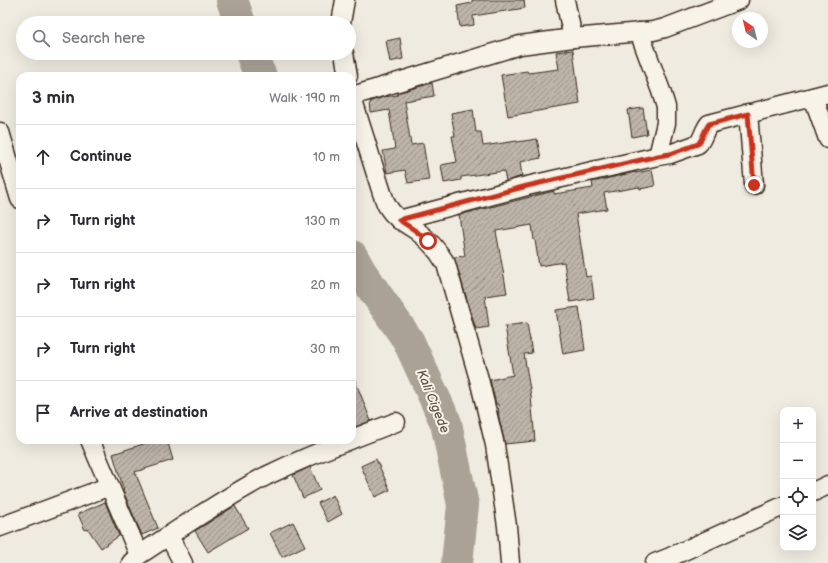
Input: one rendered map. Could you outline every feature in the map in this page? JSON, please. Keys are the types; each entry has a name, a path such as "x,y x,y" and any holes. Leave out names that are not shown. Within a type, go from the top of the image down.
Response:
{"street":[{"path":"342,16 345,0"},
{"path":"565,0 572,38"},
{"path":"356,96 520,45 572,38 652,31 665,28 739,0"},
{"path":"639,32 666,107 666,123 658,156"},
{"path":"345,60 347,72"},
{"path":"399,220 527,186 670,154 698,144 709,124 821,95 828,139"},
{"path":"356,110 382,193 388,207 399,220 428,241 439,252 446,264 495,445 507,526 510,563"},
{"path":"748,114 754,185"},
{"path":"0,132 16,186"},
{"path":"356,438 396,422"},
{"path":"92,444 110,486 135,559 232,495 296,462 340,444"},
{"path":"816,491 828,485"},
{"path":"0,527 110,486"},
{"path":"665,561 780,507"},
{"path":"169,536 183,563"}],"building":[{"path":"472,0 524,0 525,8 473,16 474,25 460,27 457,6 472,3"},
{"path":"400,38 403,59 390,62 386,41"},
{"path":"573,50 580,104 508,116 501,75 527,71 528,73 559,69 556,52"},
{"path":"432,83 434,96 404,101 411,145 423,143 429,180 408,183 405,170 387,173 383,151 395,149 389,110 371,113 370,102 383,97 398,95 397,93"},
{"path":"643,108 647,134 632,137 628,110"},
{"path":"473,109 476,132 481,132 483,146 537,139 541,158 520,162 522,176 506,181 504,171 461,177 461,180 444,183 441,165 457,162 452,136 455,136 451,113"},
{"path":"652,170 655,186 604,193 607,209 576,214 586,277 591,276 594,298 570,302 564,262 539,266 532,225 496,231 507,293 485,296 489,327 476,329 454,257 465,256 459,215 554,191 554,194 593,188 592,182 635,172"},
{"path":"579,307 585,350 563,354 556,310"},
{"path":"527,323 532,353 524,354 531,396 535,441 505,444 499,418 498,404 496,404 490,380 513,375 505,326"},
{"path":"356,383 371,421 356,427"},
{"path":"143,444 168,444 173,460 135,472 158,528 142,535 123,491 113,454"},
{"path":"376,459 390,490 375,497 361,466"},
{"path":"310,467 320,490 303,498 293,475"},
{"path":"333,495 342,514 328,522 318,503"},
{"path":"105,502 119,536 101,548 88,529 85,530 78,514"},
{"path":"235,506 248,528 208,552 195,531"},
{"path":"293,522 305,546 282,557 270,533"}],"waterway":[{"name":"Kali Cigede","path":"232,0 238,16"},
{"name":"Kali Cigede","path":"254,60 259,72"},
{"name":"Kali Cigede","path":"356,263 408,340 446,423 463,505 457,563"}],"route":[{"path":"428,241 399,220 527,186 670,154 698,144 709,124 748,114 754,185"}]}
